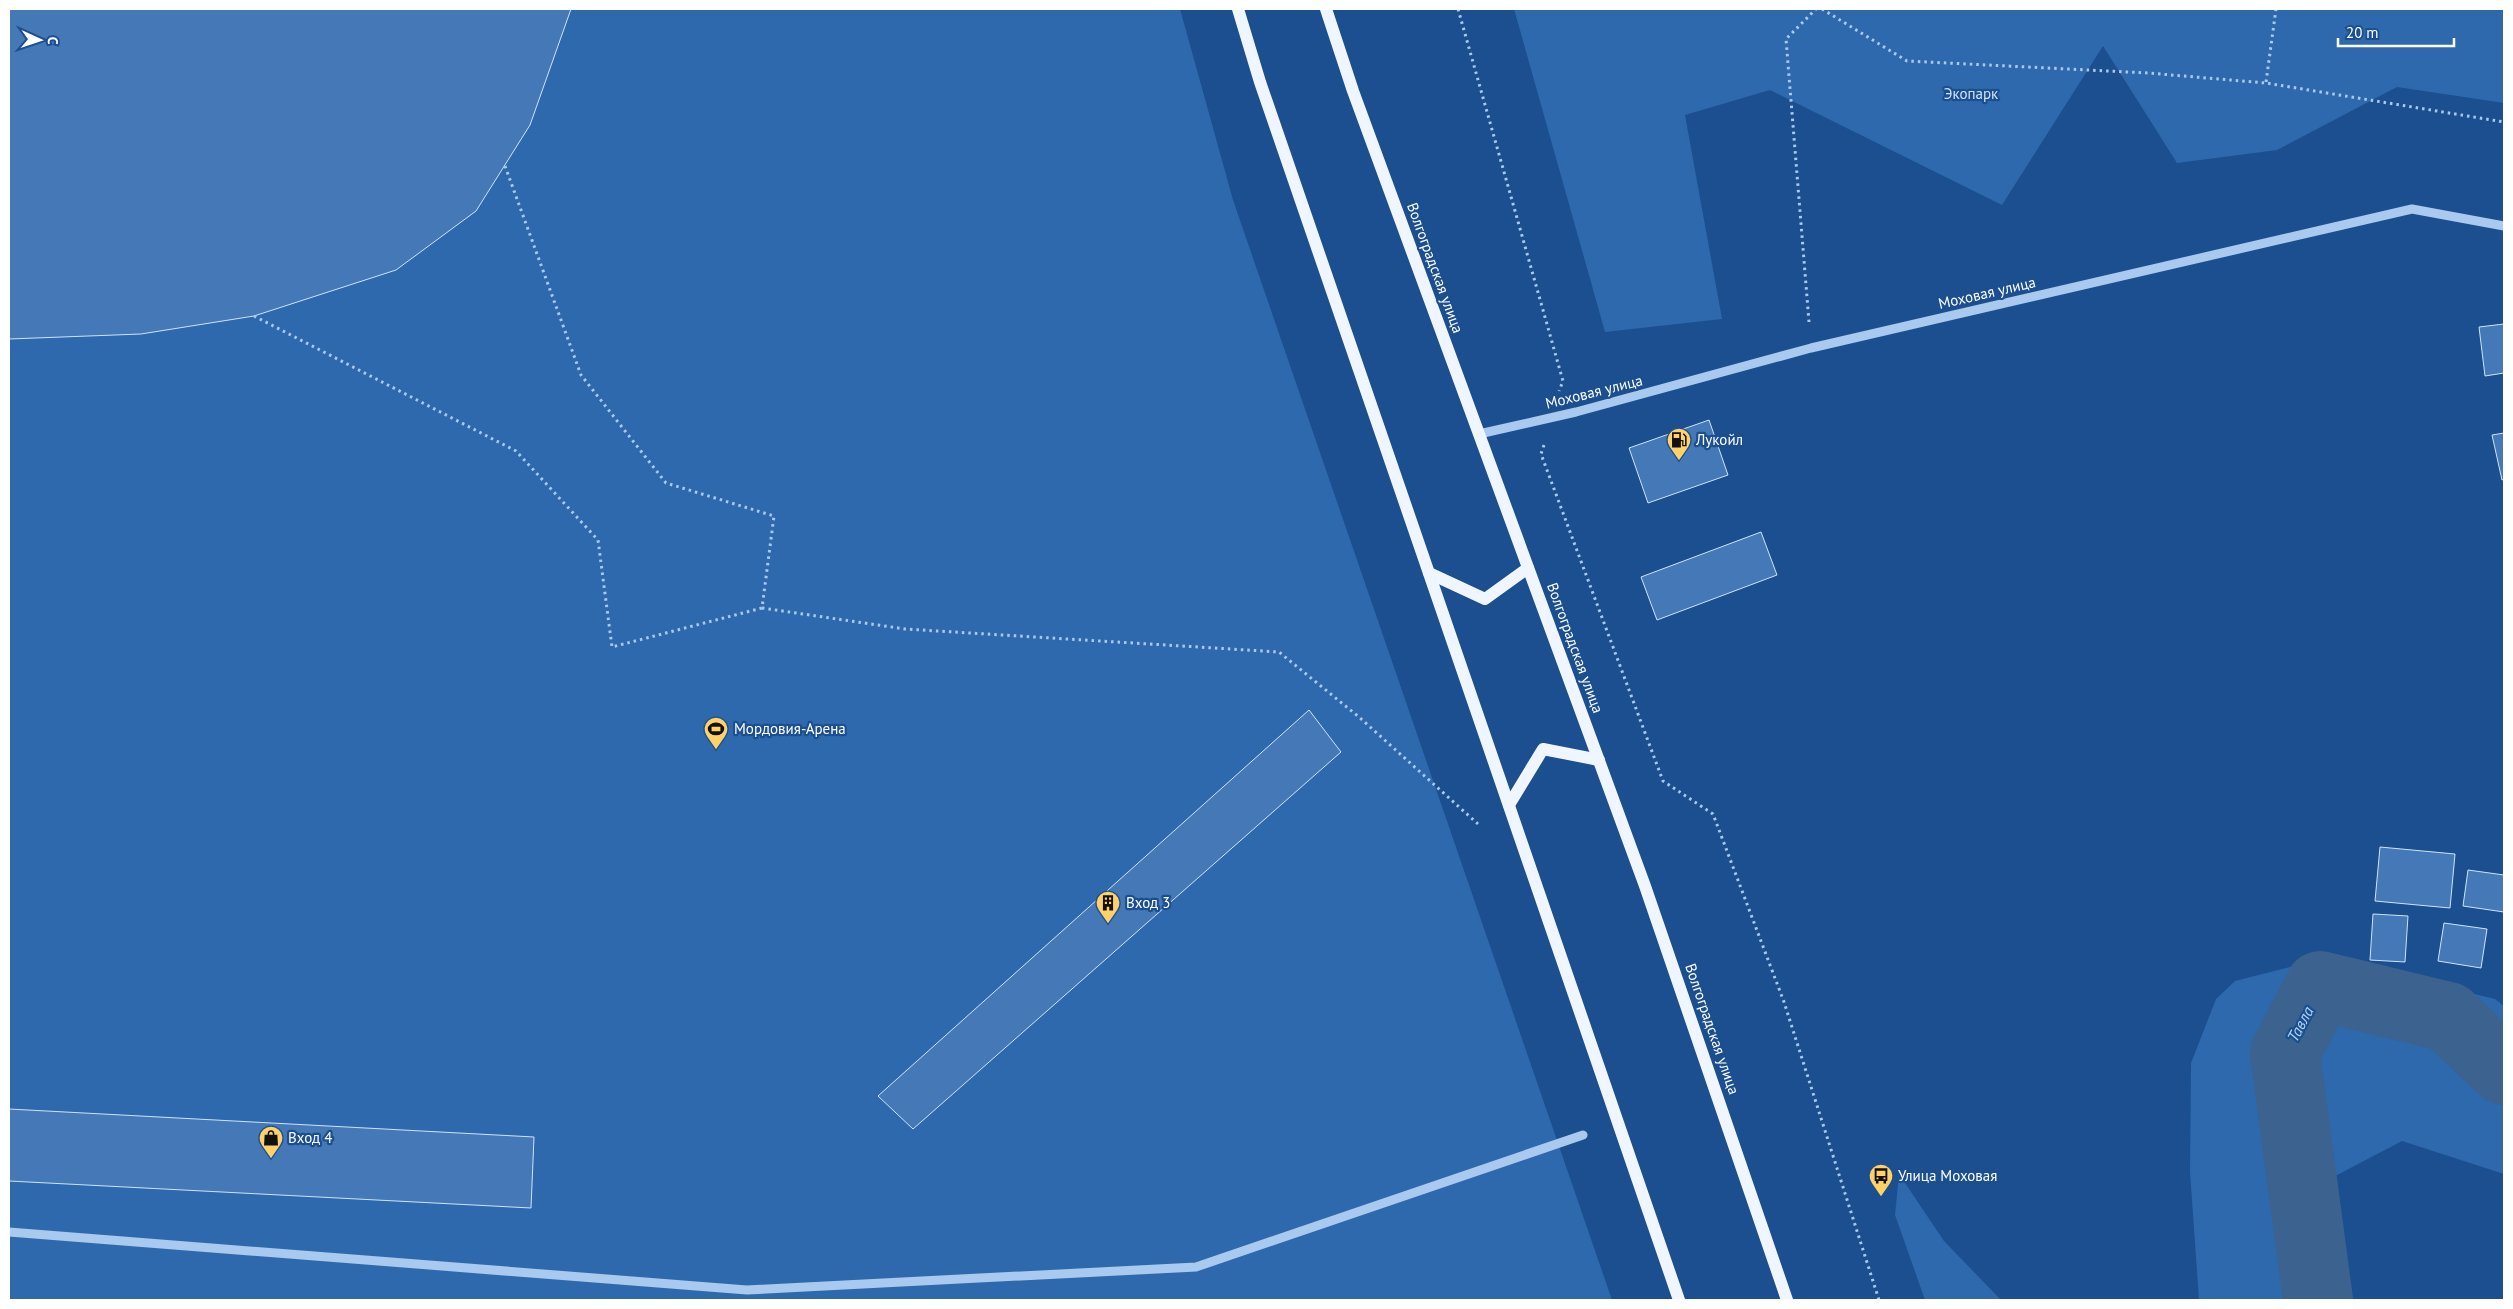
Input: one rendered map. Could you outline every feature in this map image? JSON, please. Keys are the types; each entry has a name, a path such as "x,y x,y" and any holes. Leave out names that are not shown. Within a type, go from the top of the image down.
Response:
{"main road":[{"path":"1238,9 1260,82 1679,1300"},
{"name":"Волгоградская улица","path":"1326,9 1353,91 1645,886 1787,1300"},
{"path":"1429,573 1486,599 1528,568"},
{"path":"1509,805 1543,749 1599,760"}],"street":[{"name":"Моховая улица","path":"1479,434 1550,418 1811,348 2412,209 2504,226"},
{"path":"9,1232 747,1290 1196,1267 1583,1135"}],"path":[{"path":"1458,9 1563,381 1550,418 1541,454 1664,781 1713,814 1784,1002 1879,1300"},
{"path":"1811,348 1786,39 1816,9"},
{"path":"1822,9 1908,61 2148,73 2266,83 2504,122"},
{"path":"2266,83 2276,9"},
{"path":"505,166 581,375 666,483 774,516 762,608"},
{"path":"254,316 516,451 598,540 612,647 762,608 905,629 1279,652 1359,717 1478,824"}],"green space":[{"name":"Мордовия-Арена","path":"9,9 1180,9 1233,200 1612,1300 9,1300"},
{"name":"Экопарк","path":"1514,9 2504,9 2504,103 2397,87 2277,150 2177,163 2103,46 2002,205 1770,90 1685,115 1722,319 1605,332"},
{"path":"2326,958 2495,999 2504,1006 2504,1174 2402,1141 2322,1183 2339,1300 2199,1300 2190,1172 2191,1063 2216,999 2235,981"},
{"path":"1899,1174 1944,1241 2001,1300 1925,1300 1895,1215"}],"building":[{"path":"9,9 571,9 530,125 476,211 396,270 254,316 141,334 9,339"},
{"path":"2504,324 2504,373 2485,376 2479,327"},
{"path":"1709,420 1728,475 1648,503 1629,448"},
{"path":"2504,433 2504,479 2502,480 2492,435"},
{"path":"1761,532 1777,575 1657,620 1641,577"},
{"name":"Вход 3","path":"1309,710 1341,752 913,1129 878,1096"},
{"path":"2380,847 2455,854 2450,908 2375,901"},
{"path":"2468,870 2504,875 2504,912 2463,906"},
{"path":"2373,914 2408,916 2405,962 2370,960"},
{"path":"2444,923 2487,929 2481,968 2438,961"},
{"name":"Вход 4","path":"9,1109 534,1137 531,1208 9,1181"}],"waterway":[{"name":"Тавла","path":"2318,1300 2285,1053 2320,986 2448,1017 2504,1070"}],"place":[{"name":"Лукойл","path":"1679,461"},
{"name":"Мордовия-Арена","path":"716,750"},
{"name":"Вход 3","path":"1108,924"},
{"name":"Вход 4","path":"271,1159"},
{"name":"Улица Моховая","path":"1881,1197"}]}
